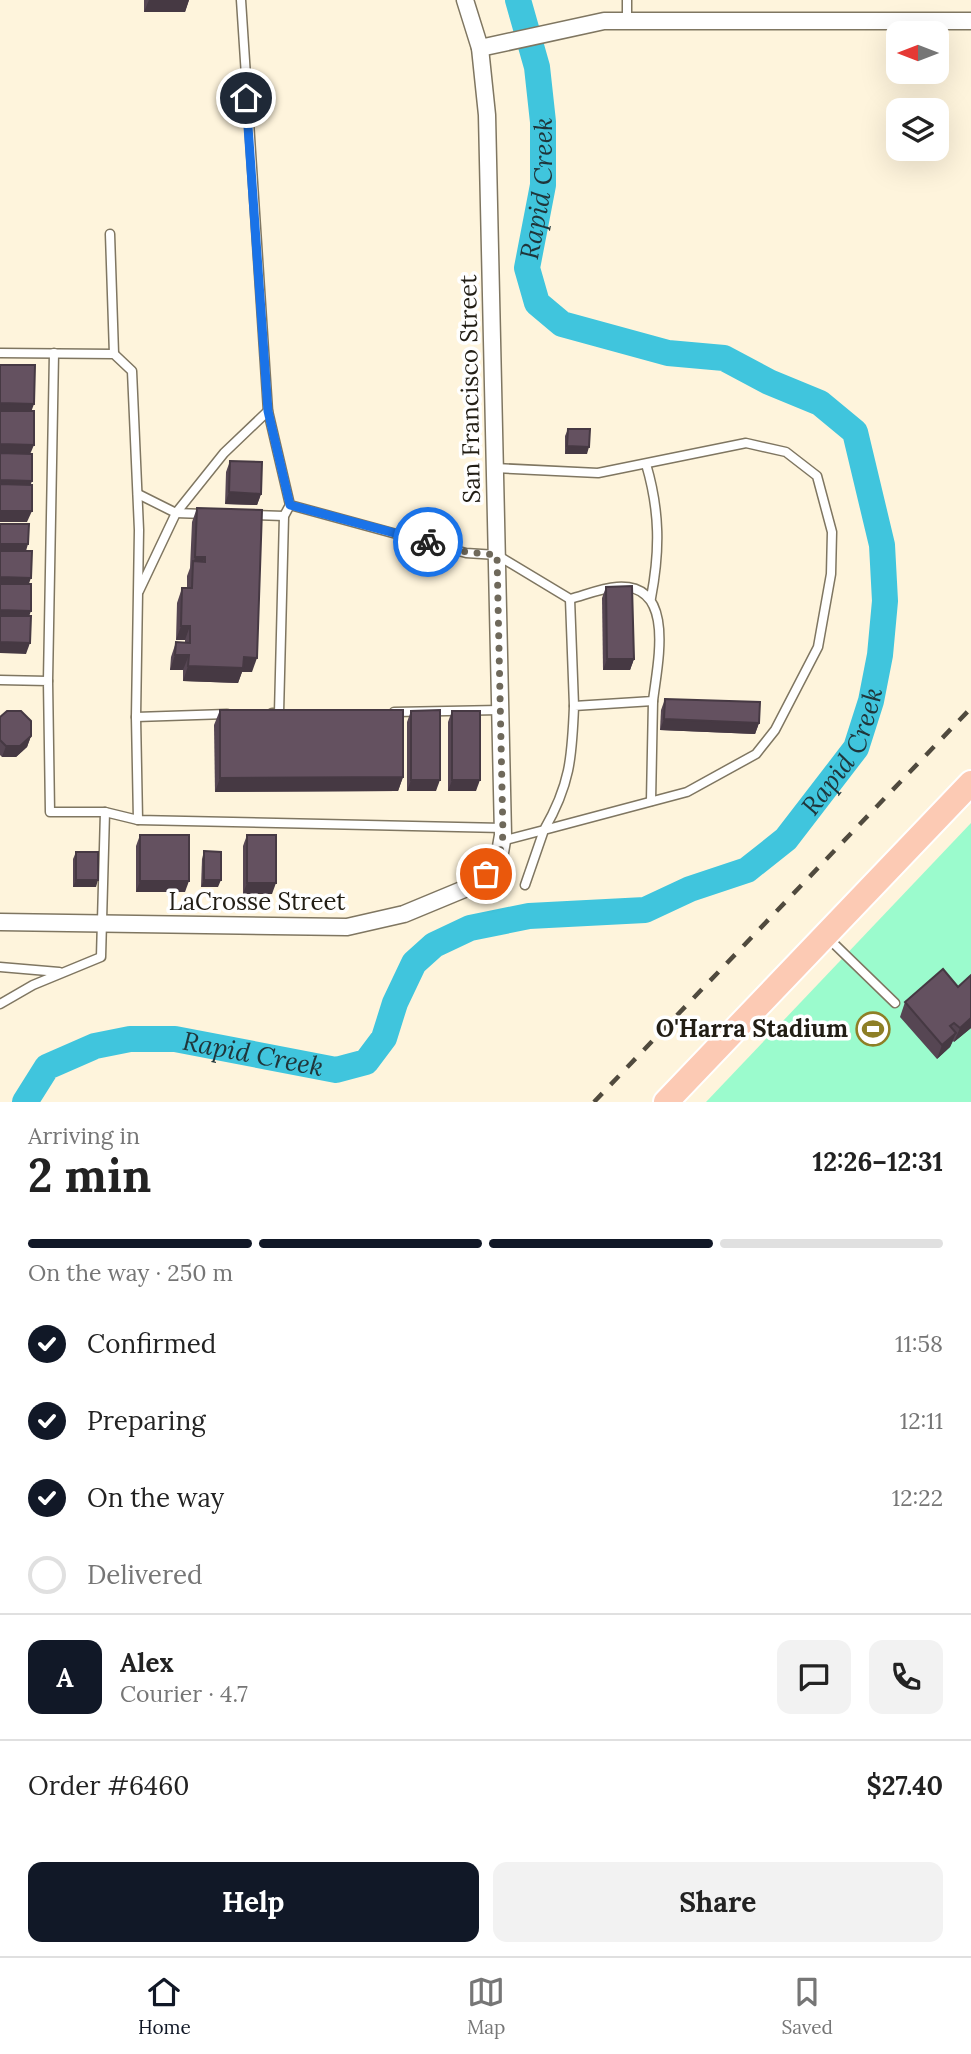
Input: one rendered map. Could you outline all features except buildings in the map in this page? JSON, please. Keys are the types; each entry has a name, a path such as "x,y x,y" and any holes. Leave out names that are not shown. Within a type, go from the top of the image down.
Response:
{"main road":[{"path":"666,1102 971,783"}],"street":[{"name":"San Francisco Street","path":"465,0 480,48 487,115 503,835 498,864"},
{"path":"480,48 570,27 627,20 971,21"},
{"name":"LaCrosse Street","path":"0,922 347,927 404,914 474,885 498,864"}],"lane":[{"path":"241,0 268,411 290,505 284,516 279,713"},
{"path":"627,0 627,20"},
{"path":"110,234 114,354"},
{"path":"0,353 114,354 132,371 138,494 138,820"},
{"path":"54,354 48,681 50,812 105,812 138,820 503,835 544,830 687,792 757,754 775,730 818,647 831,574 832,532 817,475 786,452 746,443 598,473 495,468"},
{"path":"138,593 176,513 225,453 268,411"},
{"path":"646,464 654,491 659,556 651,598"},
{"path":"138,494 176,513 217,514"},
{"path":"290,505 466,552 497,555 570,599 618,587 636,590 651,598 658,612 660,647 653,701 651,801"},
{"path":"244,515 284,516"},
{"path":"525,886 544,830 562,797 572,754 574,706 570,599"},
{"path":"0,680 48,681"},
{"path":"574,706 653,701"},
{"path":"388,712 500,710"},
{"path":"266,713 293,712"},
{"path":"136,717 240,714"},
{"path":"0,1004 101,957 105,812"},
{"path":"825,935 895,1003"},
{"path":"0,967 62,973"}],"green space":[{"name":"O'Harra Stadium","path":"971,823 971,1102 706,1102"}],"waterway":[{"name":"Rapid Creek","path":"25,1102 47,1067 95,1046 130,1039 175,1039 336,1070 366,1062 384,1038 395,1003 414,963 434,945 470,928 529,916 645,910 690,889 747,870 786,839 856,748 871,701 880,655 885,601 882,545 855,432 820,403 769,382 724,358 668,353 562,324 537,303 527,268 543,185 543,122 537,67 518,0"}],"railway":[{"path":"594,1102 971,708"}],"way so far":[{"path":"428,542 466,552 497,555 503,835 498,864 486,874"}],"place":[{"name":"O'Harra Stadium","path":"873,1029"}],"route":[{"path":"246,98 268,411 290,505 428,542"}]}
